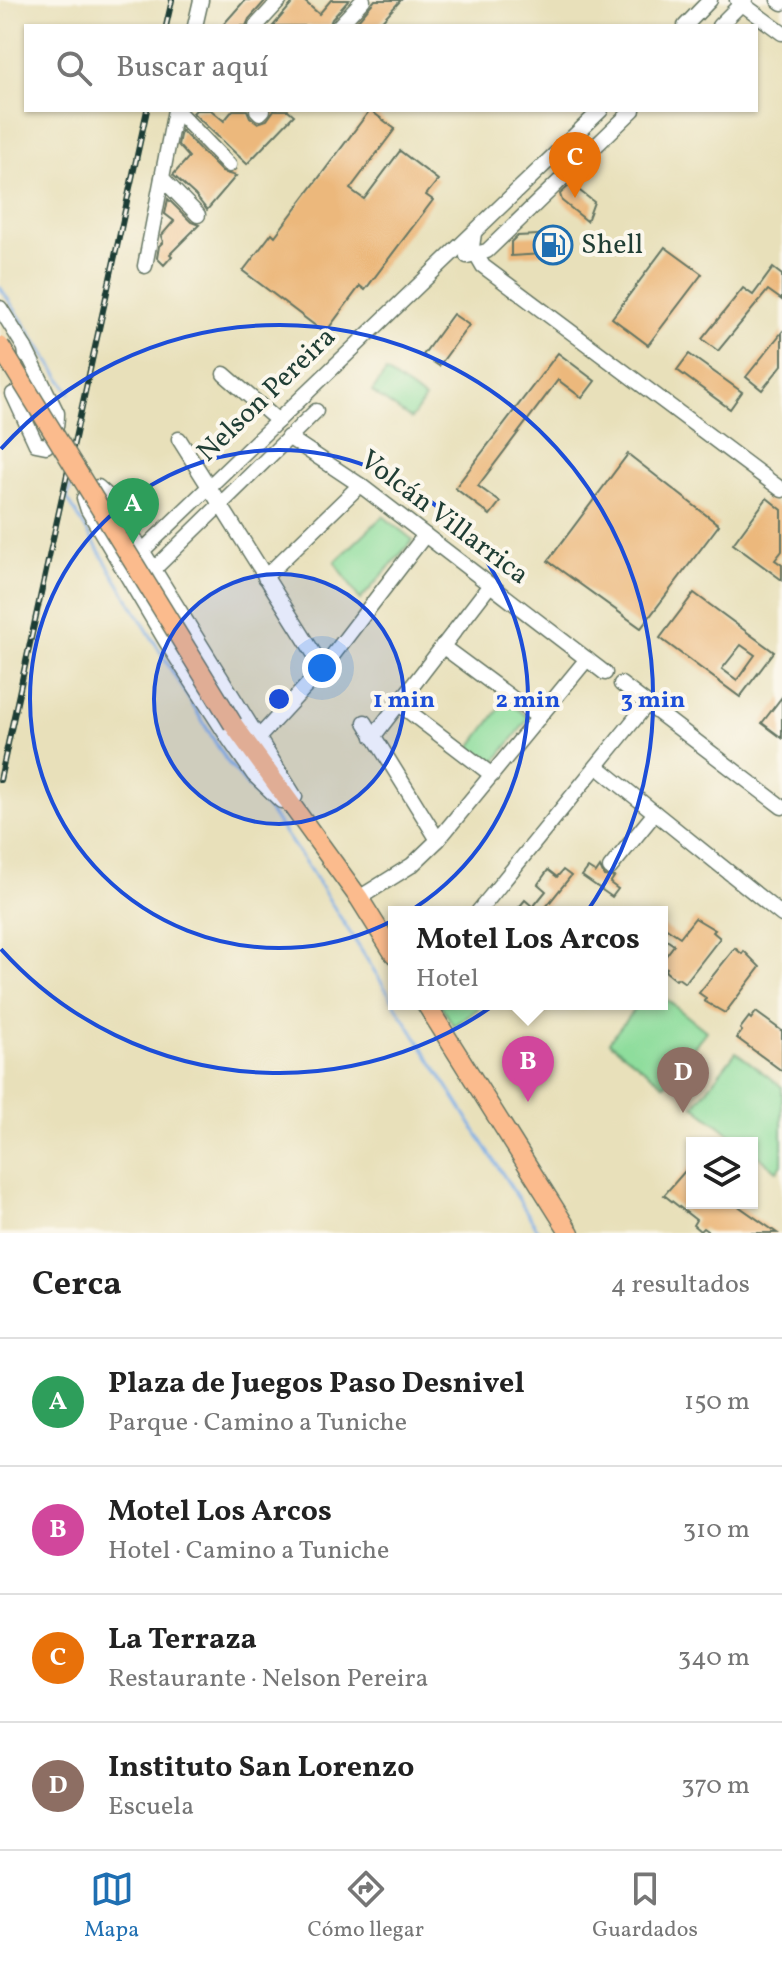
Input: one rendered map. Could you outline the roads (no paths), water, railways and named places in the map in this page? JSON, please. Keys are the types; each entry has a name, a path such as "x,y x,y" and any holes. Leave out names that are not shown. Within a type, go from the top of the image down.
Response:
{"main road":[{"path":"0,346 233,724 359,898 388,944"},
{"path":"430,1010 570,1233"}],"street":[{"path":"195,24 201,0"},
{"path":"258,24 280,0"},
{"path":"341,24 362,0"},
{"path":"687,24 710,0"},
{"path":"721,24 741,1 782,33"},
{"path":"145,266 176,112"},
{"path":"177,112 229,165"},
{"name":"Nelson Pereira","path":"122,569 599,112"},
{"path":"479,261 631,112"},
{"path":"588,122 604,138"},
{"path":"162,178 198,215"},
{"path":"519,189 521,203 533,208"},
{"path":"495,213 506,216 511,229"},
{"path":"474,233 472,243 479,261 782,490"},
{"path":"448,259 479,261"},
{"path":"0,308 25,348 57,413 51,442 46,446 36,444 31,437 13,394"},
{"path":"0,404 13,394 24,379 25,348"},
{"path":"224,374 283,416 288,437"},
{"name":"Nelson Pereira","path":"134,588 316,411"},
{"name":"Volcán Villarrica","path":"288,437 360,485 605,673"},
{"path":"179,439 323,668"},
{"path":"265,577 360,485"},
{"path":"305,824 254,775 122,569 88,510 85,494 98,487 104,490 259,737 302,808 317,840"},
{"path":"259,737 323,668 425,535"},
{"path":"373,737 490,585"},
{"path":"442,646 539,718"},
{"path":"359,898 412,865 438,840 587,659"},
{"path":"621,684 782,807"},
{"path":"399,704 492,775"},
{"path":"483,906 647,704"},
{"path":"365,722 438,840"},
{"path":"598,767 782,915"},
{"path":"610,868 655,813"}],"waterway":[{"path":"0,287 70,393"},
{"path":"72,482 67,498 226,760 273,816 388,993"},
{"path":"399,1010 540,1233"}],"railway":[{"path":"166,24 172,0"},
{"path":"0,780 147,112"}],"place":[{"name":"La Terraza","path":"575,198"},
{"name":"Shell","path":"553,245"},
{"name":"Plaza de Juegos Paso Desnivel","path":"133,544"},
{"name":"Motel Los Arcos","path":"528,1102"},
{"name":"Instituto San Lorenzo","path":"683,1113"}]}
